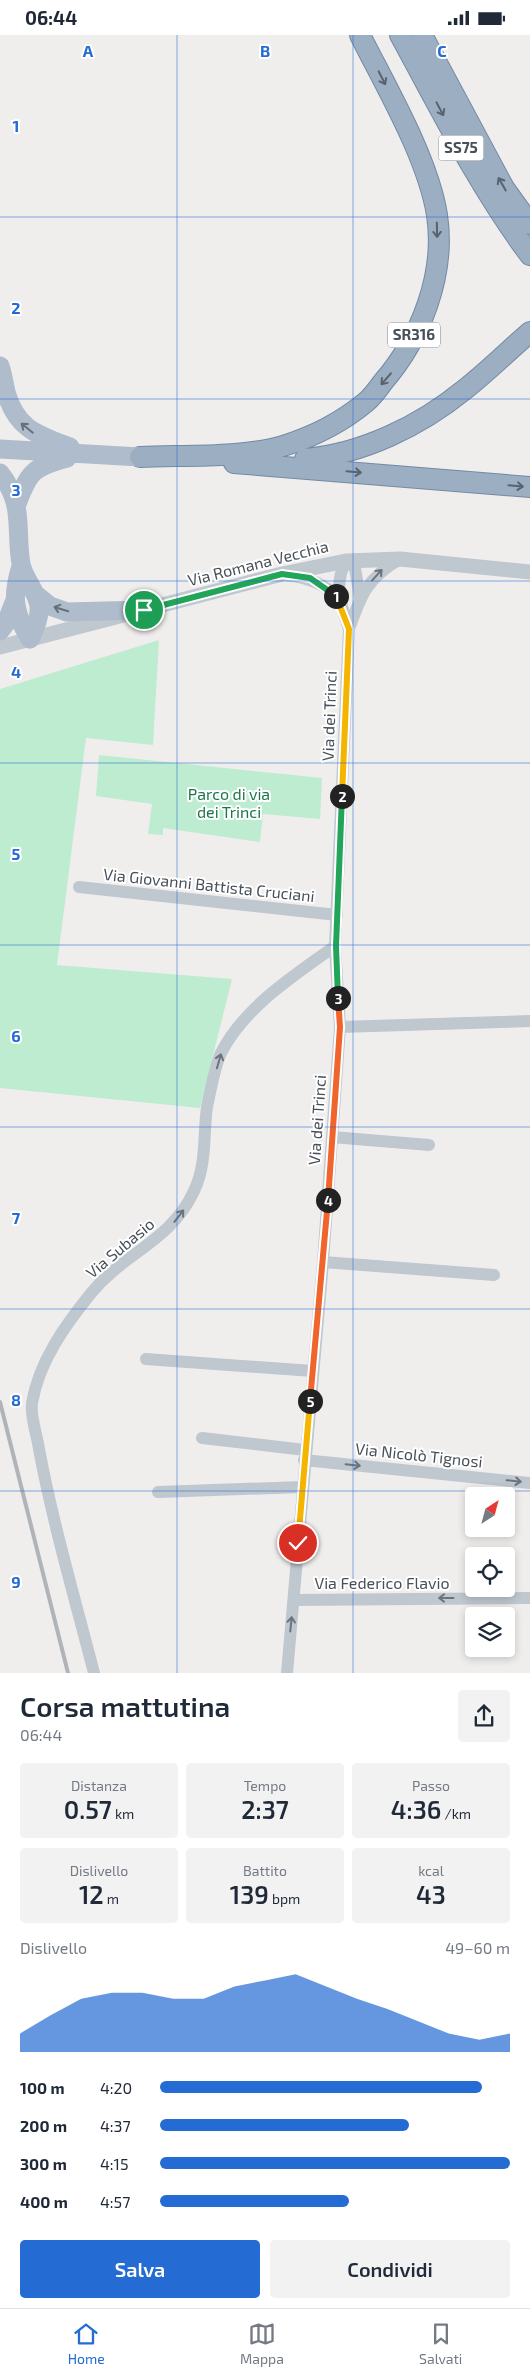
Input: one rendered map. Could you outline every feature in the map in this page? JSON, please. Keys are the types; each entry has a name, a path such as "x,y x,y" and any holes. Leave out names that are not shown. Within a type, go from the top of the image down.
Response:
{"highway":[{"name":"SR316","path":"140,457 253,452 281,446 310,436 335,423 366,402 395,369 410,344 429,302 438,263 437,216 424,171 398,110 360,35"},
{"name":"SS75","path":"400,35 463,151 507,224 530,255"},
{"name":"SS75","path":"422,35 504,188 530,224"},
{"name":"SR316","path":"254,464 330,457 373,443 421,419 464,391 530,332"},
{"name":"SR316","path":"140,457 254,464 530,487"}],"main road":[{"path":"0,366 6,393 15,414 29,430 88,453"},
{"path":"0,412 6,393"},
{"name":"SR316","path":"0,449 140,457"},
{"path":"30,639 16,615 16,583 21,565 17,504 26,480 35,469 51,462 88,453"},
{"path":"0,473 17,504"},
{"path":"21,565 36,595 39,607 38,623 30,639"},
{"path":"36,595 50,606 67,612 144,610"},
{"path":"0,631 6,623 15,600"}],"street":[{"name":"Via Romana Vecchia","path":"0,647 282,574 346,561 400,559 530,573"},
{"name":"Via dei Trinci","path":"287,1673 323,1262 340,1027 336,915 349,629 360,598 381,569 400,559"},
{"name":"Via dei Trinci","path":"349,629 338,599 340,571 346,561 355,568 360,598"},
{"path":"282,574 310,578 330,590 338,599"},
{"name":"Via Giovanni Battista Cruciani","path":"79,887 336,915"},
{"name":"Via Subasio","path":"94,1673 45,1480 31,1405 37,1379 55,1342 75,1313 99,1284 144,1249 180,1216 195,1190 203,1163 207,1107 220,1054 236,1031 269,994 336,946"},
{"path":"340,1027 530,1021"},
{"path":"332,1137 429,1145"},
{"path":"323,1262 494,1275"},
{"path":"146,1359 312,1371"},
{"name":"Via Nicolò Tignosi","path":"202,1439 305,1455 530,1483"},
{"path":"158,1492 302,1487"},
{"name":"Via Federico Flavio","path":"294,1599 530,1597"}],"green space":[{"path":"159,640 153,745 86,738 57,965 232,979 200,1108 0,1088 0,689"},
{"name":"Parco di via dei Trinci","path":"99,755 322,778 320,819 263,814 260,842 163,828 163,835 148,834 152,804 96,796"}],"railway":[{"path":"0,1402 68,1673"}],"route":[{"path":"144,610 282,574 310,578 330,590 338,599 349,629 336,946 340,1027 323,1262 298,1543"}]}
